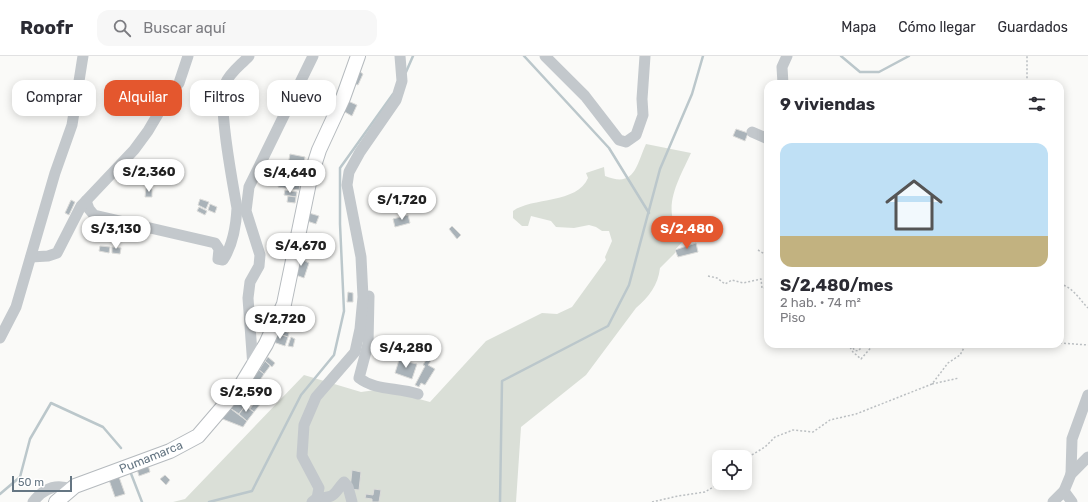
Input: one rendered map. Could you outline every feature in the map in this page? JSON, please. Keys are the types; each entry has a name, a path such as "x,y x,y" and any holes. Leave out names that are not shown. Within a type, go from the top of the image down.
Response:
{"main road":[{"name":"Pumamarca","path":"56,502 75,486 170,451 198,436 240,387 253,367 284,304 310,178 319,150 343,98 358,56"}],"street":[{"path":"0,338 16,307 55,173 72,125 83,56"},
{"path":"31,257 48,256 56,253 81,206 134,150 148,131 158,114 162,102 179,83 188,56"},
{"path":"249,56 232,73 223,91 224,118 241,210 260,255 260,266 250,282 248,298 253,367"},
{"path":"86,200 94,215 215,243 219,249 218,259 221,261 230,250 237,222 249,187 313,56"},
{"path":"314,500 320,488 302,456 304,425 316,397 355,352 360,329 363,297 360,257 347,185 349,172 360,152 396,100 402,81 400,56"},
{"path":"545,56 585,96 619,140 626,142 636,135 643,115 642,99 645,56"},
{"path":"783,80 782,67 787,56"},
{"path":"752,132 764,137"},
{"path":"362,283 368,292 370,312 368,344 359,378 367,384 377,387 389,387 418,394"},
{"path":"1053,502 1064,491 1071,474 1072,439 1088,395"},
{"path":"1071,474 1088,457"},
{"path":"314,500 337,493 344,482 348,486 352,502"},
{"name":"Pumamarca","path":"33,502 43,492 53,487 61,486 71,489"},
{"path":"1064,491 1072,502"}],"path":[{"path":"1027,56 1027,80"},
{"path":"758,250 764,254"},
{"path":"708,276 717,278 725,284 732,280 743,282 761,279 762,288 764,288"},
{"path":"1064,285 1074,291 1077,297 1088,308"},
{"path":"1064,343 1088,345"},
{"path":"852,348 853,352 861,359 871,348"},
{"path":"932,384 948,363 960,355 964,348"},
{"path":"752,455 765,447 775,437 793,430 813,432 830,420 856,414 932,384 959,378"},
{"path":"652,502 705,492 712,488"}],"shaded area":[{"path":"646,144 691,153 677,183 672,207 672,215 683,241 675,250 675,253 660,268 655,285 649,295 636,308 586,375 521,427 516,502 173,502 185,499 304,375 361,392 383,389 430,402 486,341 542,313 557,314 572,307 606,260 605,257 612,241 609,231 602,231 589,225 574,228 556,227 551,221 531,216 528,226 522,226 513,218 513,211 521,207 554,199 574,192 582,186 588,178 586,173 604,167 605,176 615,179 629,177 637,167"}],"building":[{"path":"359,71 363,74 358,85 353,83"},
{"path":"348,101 357,105 352,116 343,111"},
{"path":"736,129 748,133 745,141 733,136"},
{"path":"290,154 305,157 302,173 287,170"},
{"path":"282,169 302,173 299,190 278,187"},
{"path":"146,188 152,189 152,197 145,197"},
{"path":"285,190 297,192 296,197 284,195"},
{"path":"288,196 296,197 295,203 287,202"},
{"path":"200,199 209,202 206,209 198,205"},
{"path":"71,200 75,202 69,215 65,213"},
{"path":"210,204 217,207 215,213 208,210"},
{"path":"199,207 207,211 205,215 197,211"},
{"path":"309,213 319,216 316,224 307,221"},
{"path":"408,215 410,223 395,227 393,219"},
{"path":"452,226 461,235 457,239 449,229"},
{"path":"696,243 698,252 678,257 675,250"},
{"path":"100,246 110,247 109,253 99,251"},
{"path":"112,247 121,248 120,254 112,253"},
{"path":"300,255 306,257 305,261 309,263 304,278 293,274"},
{"path":"348,292 353,293 353,302 347,302"},
{"path":"280,321 286,323 284,331 289,333 288,337 276,333"},
{"path":"276,333 288,337 285,346 273,342"},
{"path":"291,337 295,339 293,347 288,346"},
{"path":"406,337 420,342 416,356 402,352"},
{"path":"399,342 403,344 400,352 395,350"},
{"path":"429,355 433,358 428,365 435,369 425,385 421,383 419,387 415,385 425,366 423,365"},
{"path":"268,357 275,363 272,367 265,361"},
{"path":"399,360 417,364 412,379 395,373"},
{"path":"265,361 270,366 264,374 259,370"},
{"path":"259,370 264,374 258,383 252,378"},
{"path":"252,378 258,383 251,392 245,388"},
{"path":"260,394 265,398 254,412 250,409"},
{"path":"234,397 245,406 239,414 227,406"},
{"path":"227,406 247,421 243,427 220,418"},
{"path":"245,406 254,412 247,421 239,414"},
{"path":"148,465 150,472 139,476 137,469"},
{"path":"352,470 361,472 359,490 350,489"},
{"path":"165,475 170,480 166,485 160,479"},
{"path":"119,477 125,494 115,497 109,480"},
{"path":"374,489 381,490 379,502 372,502 372,499 365,498 366,494 373,495"}],"waterway":[{"path":"406,72 413,56"},
{"path":"524,56 609,148 649,213"},
{"path":"500,502 502,381 608,326 629,285 660,169 692,94 703,56"},
{"path":"841,56 860,72 879,72 909,56"},
{"path":"209,502 252,491 301,395 334,355 344,311 340,224 340,168 393,94"},
{"path":"0,494 20,477 30,439 51,403 103,427 121,448"},
{"path":"130,471 142,502"}]}
